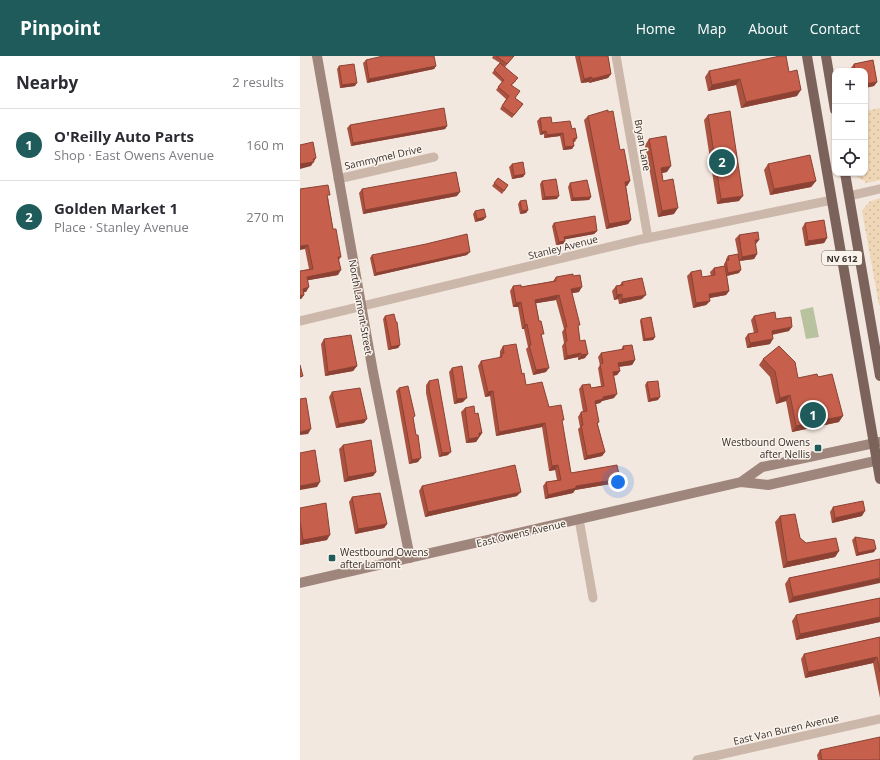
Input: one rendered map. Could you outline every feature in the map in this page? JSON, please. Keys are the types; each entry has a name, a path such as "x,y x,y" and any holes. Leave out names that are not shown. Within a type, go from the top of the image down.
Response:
{"main road":[{"name":"North Lamont Street","path":"317,56 361,306 410,558"},
{"name":"NV 612","path":"807,56 877,443 880,479"},
{"path":"826,56 834,104"},
{"name":"NV 612","path":"846,176 880,376"},
{"name":"East Owens Avenue","path":"741,482 762,467 877,443"},
{"name":"East Owens Avenue","path":"300,583 741,482 768,485 878,461"}],"street":[{"name":"Bryan Lane","path":"616,56 648,238"},
{"name":"Sammymel Drive","path":"338,179 434,157"},
{"path":"849,196 880,189"},
{"name":"Stanley Avenue","path":"300,321 648,238 832,200"},
{"path":"579,519 593,598"},
{"name":"East Van Buren Avenue","path":"697,760 880,719"}],"sand":[{"path":"880,108 880,180 866,183 857,176 868,176 868,110"},
{"path":"880,198 879,305 862,211 869,202"}],"green space":[{"path":"813,307 819,337 806,339 800,310"}],"building":[{"path":"383,56 434,56 436,66 369,79 366,60"},
{"path":"496,56 514,56 507,64"},
{"path":"579,56 608,56 611,74 592,79 592,77 584,79"},
{"path":"786,56 789,72 797,70 801,90 746,102 740,79 712,85 709,71"},
{"path":"873,60 877,82 868,84 868,68 855,68 854,64"},
{"path":"500,63 518,78 511,85 520,91 515,98 523,104 514,115 502,106 509,96 498,87 504,80 494,70"},
{"path":"354,64 357,83 342,85 339,66"},
{"path":"444,108 447,126 353,143 350,125"},
{"path":"608,110 608,112 613,111 620,150 624,149 630,181 625,182 631,220 609,224 588,116"},
{"path":"730,111 743,196 721,199 708,115"},
{"path":"551,117 552,123 570,121 572,129 575,128 577,138 573,139 574,146 565,147 563,133 547,135 546,131 542,132 540,118"},
{"path":"666,136 671,166 661,168 663,181 673,179 678,208 662,211 649,139"},
{"path":"313,142 316,158 313,159 314,162 300,164 300,145"},
{"path":"810,155 816,181 774,189 768,164"},
{"path":"523,162 525,174 514,176 512,164"},
{"path":"456,172 460,192 365,210 362,189"},
{"path":"498,178 508,185 504,191 494,183"},
{"path":"556,179 559,196 545,197 542,181"},
{"path":"587,180 591,197 573,198 570,183"},
{"path":"328,185 330,195 327,195 333,229 336,229 341,257 338,257 341,270 307,277 309,287 303,289 304,295 300,296 300,271 313,269 308,245 300,246 300,189"},
{"path":"526,200 528,210 522,211 520,201"},
{"path":"484,209 486,217 477,219 475,211"},
{"path":"595,216 597,231 564,237 565,241 559,242 554,223"},
{"path":"824,220 827,238 808,241 805,223"},
{"path":"758,232 759,240 755,240 757,254 742,257 739,235"},
{"path":"467,234 470,252 376,273 372,255"},
{"path":"738,254 741,270 728,273 726,261 729,260 728,256"},
{"path":"725,266 729,291 709,294 710,301 696,303 691,272 701,270 702,277 715,275 714,268"},
{"path":"573,274 573,276 580,275 582,287 571,289 580,325 578,325 580,341 585,340 588,354 581,355 581,353 567,356 565,327 567,327 559,295 535,300 539,321 541,321 544,334 541,334 549,368 536,370 529,345 531,345 527,324 525,325 521,302 516,303 513,286 521,285 521,287 556,281 556,277"},
{"path":"642,278 646,295 622,299 622,294 617,295 616,286 623,285 622,282"},
{"path":"775,312 776,319 791,317 792,327 772,331 773,339 750,343 748,334 758,332 754,316"},
{"path":"394,314 397,322 400,345 391,347 385,316"},
{"path":"651,317 655,337 645,339 641,319"},
{"path":"351,335 357,366 328,372 324,339"},
{"path":"516,344 522,374 524,373 526,385 542,382 549,407 561,405 571,473 617,465 620,479 576,486 576,488 548,495 546,482 561,480 558,465 552,466 545,423 499,432 493,391 488,392 481,361 502,357 502,353 504,353 503,346"},
{"path":"632,345 635,360 618,363 620,371 613,372 617,394 603,397 603,399 595,401 599,422 597,423 605,452 587,456 581,425 583,425 581,412 587,411 582,385 590,384 591,388 604,386 600,364 603,363 601,353 624,349 623,346"},
{"path":"779,346 795,362 798,378 817,374 818,377 832,374 843,416 796,426 790,395 780,398 775,371 763,359"},
{"path":"300,365 303,376 300,377"},
{"path":"462,366 467,398 457,399 452,368"},
{"path":"438,379 451,452 442,453 429,389 429,381"},
{"path":"658,381 660,397 650,399 647,382"},
{"path":"408,386 415,416 413,417 416,435 418,435 421,458 412,460 399,388"},
{"path":"360,388 367,419 339,424 332,392"},
{"path":"306,398 311,429 300,432 300,399"},
{"path":"474,406 475,414 478,413 482,433 479,433 479,437 469,439 465,408"},
{"path":"371,440 376,472 348,477 343,445"},
{"path":"315,450 320,482 300,486 300,453"},
{"path":"515,465 521,492 428,512 422,486"},
{"path":"380,493 387,524 358,529 352,497"},
{"path":"863,501 865,511 835,518 833,507"},
{"path":"326,503 330,535 303,540 300,521 300,508"},
{"path":"795,514 800,538 806,543 836,538 839,551 787,562 780,516"},
{"path":"855,537 874,540 876,549 858,553"},
{"path":"880,559 880,578 793,597 789,578"},
{"path":"880,598 880,617 800,634 796,615"},
{"path":"880,637 880,672 877,657 808,672 804,654"},
{"path":"880,737 880,760 822,760 820,750"}],"place":[{"name":"Golden Market 1","path":"722,162"},
{"name":"O'Reilly Auto Parts","path":"813,415"},
{"name":"Westbound Owens after Nellis","path":"818,448"},
{"name":"Westbound Owens after Lamont","path":"332,558"}]}
